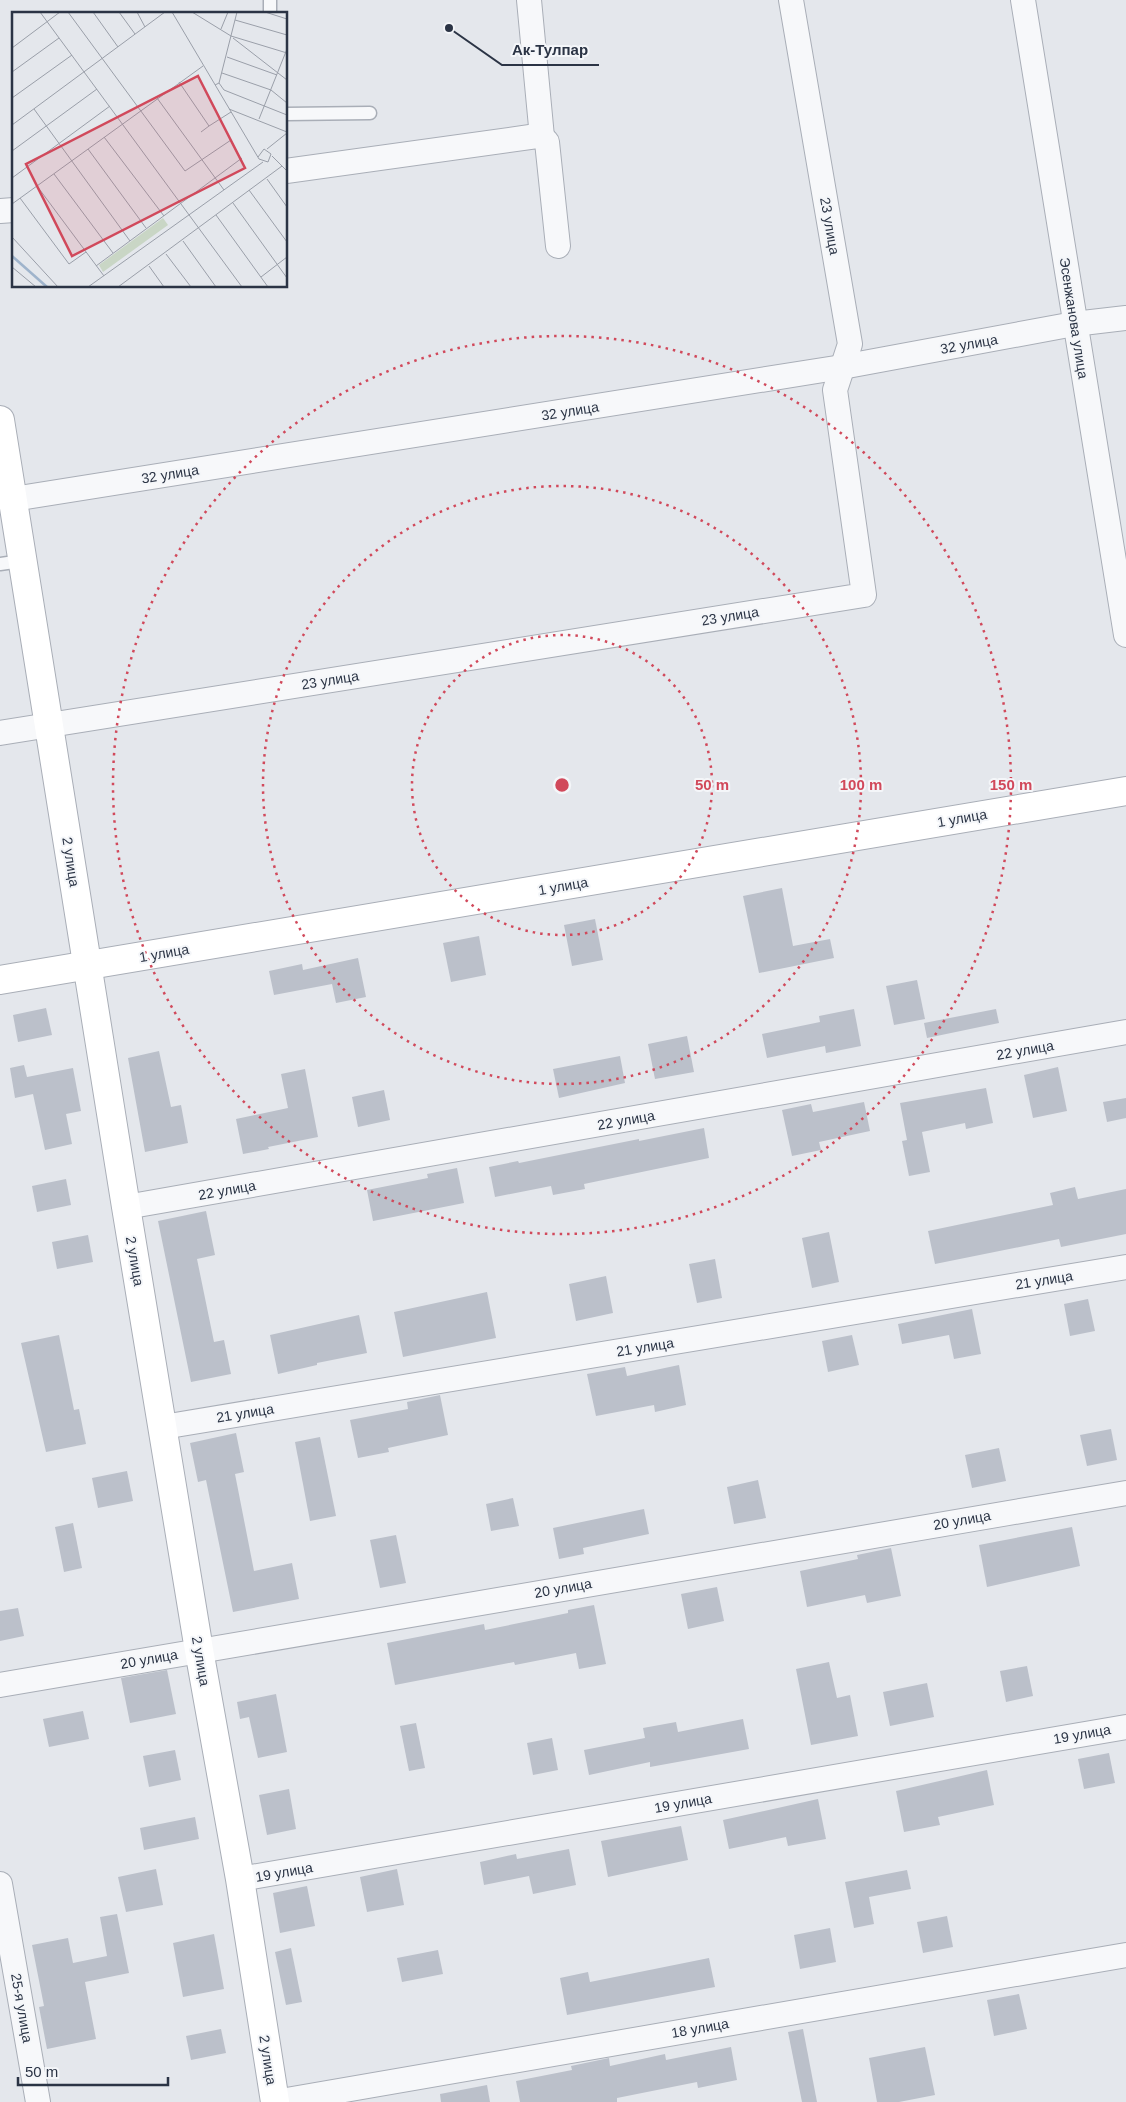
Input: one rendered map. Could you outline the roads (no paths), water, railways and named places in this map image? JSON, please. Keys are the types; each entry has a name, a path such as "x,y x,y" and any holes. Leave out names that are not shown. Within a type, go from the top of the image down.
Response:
{"street":[{"path":"529,0 542,137 546,142 558,246"},
{"name":"23 улица","path":"0,733 864,595 835,390 850,344 791,0"},
{"name":"Эсенжанова улица","path":"1023,0 1126,636"},
{"path":"288,171 527,137 542,137"},
{"name":"32 улица","path":"6,500 842,367 1074,324 1126,318"},
{"name":"2 улица","path":"0,420 11,562 49,724 126,1207 199,1650 240,1879 275,2102"},
{"name":"1 улица","path":"0,980 1126,791"},
{"name":"22 улица","path":"126,1207 1126,1032"},
{"name":"21 улица","path":"163,1427 1126,1267"},
{"name":"20 улица","path":"0,1684 1126,1493"},
{"name":"19 улица","path":"240,1879 1126,1726"},
{"name":"25-я улица","path":"0,1884 38,2102"},
{"name":"18 улица","path":"275,2102 1126,1955"}],"lane":[{"path":"288,114 370,113"}],"place":[{"name":"Ак-Тулпар","path":"449,28"}]}
